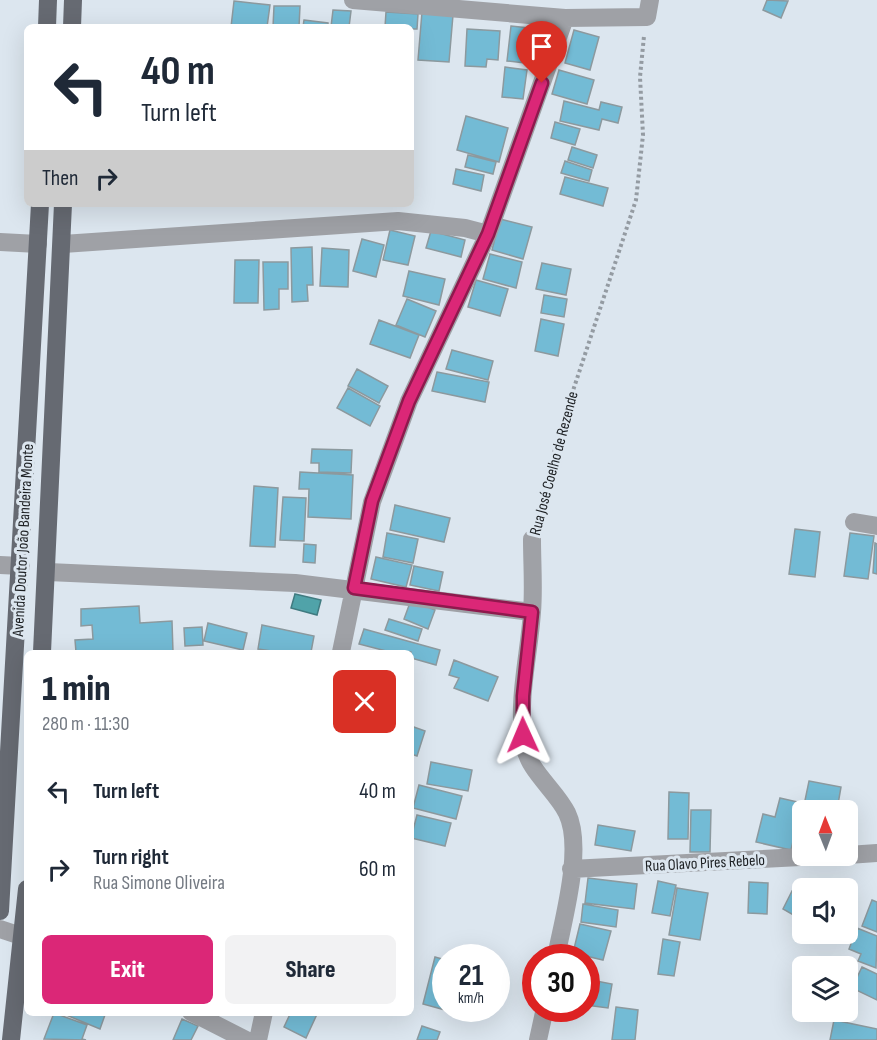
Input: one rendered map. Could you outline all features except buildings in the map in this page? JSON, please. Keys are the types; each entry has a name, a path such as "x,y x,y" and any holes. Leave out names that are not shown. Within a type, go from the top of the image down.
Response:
{"main road":[{"path":"47,24 48,0"},
{"path":"72,24 73,0"},
{"name":"Avenida Doutor João Bandeira Monte","path":"0,911 40,207"},
{"name":"Avenida Doutor João Bandeira Monte","path":"42,650 48,572 63,207"},
{"path":"11,1040 24,944"}],"street":[{"path":"353,0 565,18 648,8"},
{"path":"341,650 372,501 409,401 488,234 565,18"},
{"path":"63,244 398,221 465,228 488,234"},
{"path":"0,242 38,244"},
{"path":"854,522 877,526"},
{"name":"Rua José Coelho de Rezende","path":"532,539 532,612 522,705 524,748 535,769 567,814 574,834 571,870 558,944"},
{"path":"0,565 21,566"},
{"path":"48,572 236,579 354,588 532,612"},
{"path":"858,854 877,853"},
{"name":"Rua Olavo Pires Rebelo","path":"571,870 792,858"},
{"path":"0,929 24,937"},
{"path":"199,1016 246,1040"},
{"path":"258,1040 263,1016"},
{"path":"538,1040 542,1022"}],"path":[{"name":"Rua José Coelho de Rezende","path":"532,539 560,430 636,200 642,155 640,77 648,8"}],"water":[{"path":"295,594 321,600 317,615 291,608"}],"route":[{"path":"523,735 521,723 532,612 354,588 372,501 409,401 488,234 542,83"}]}
